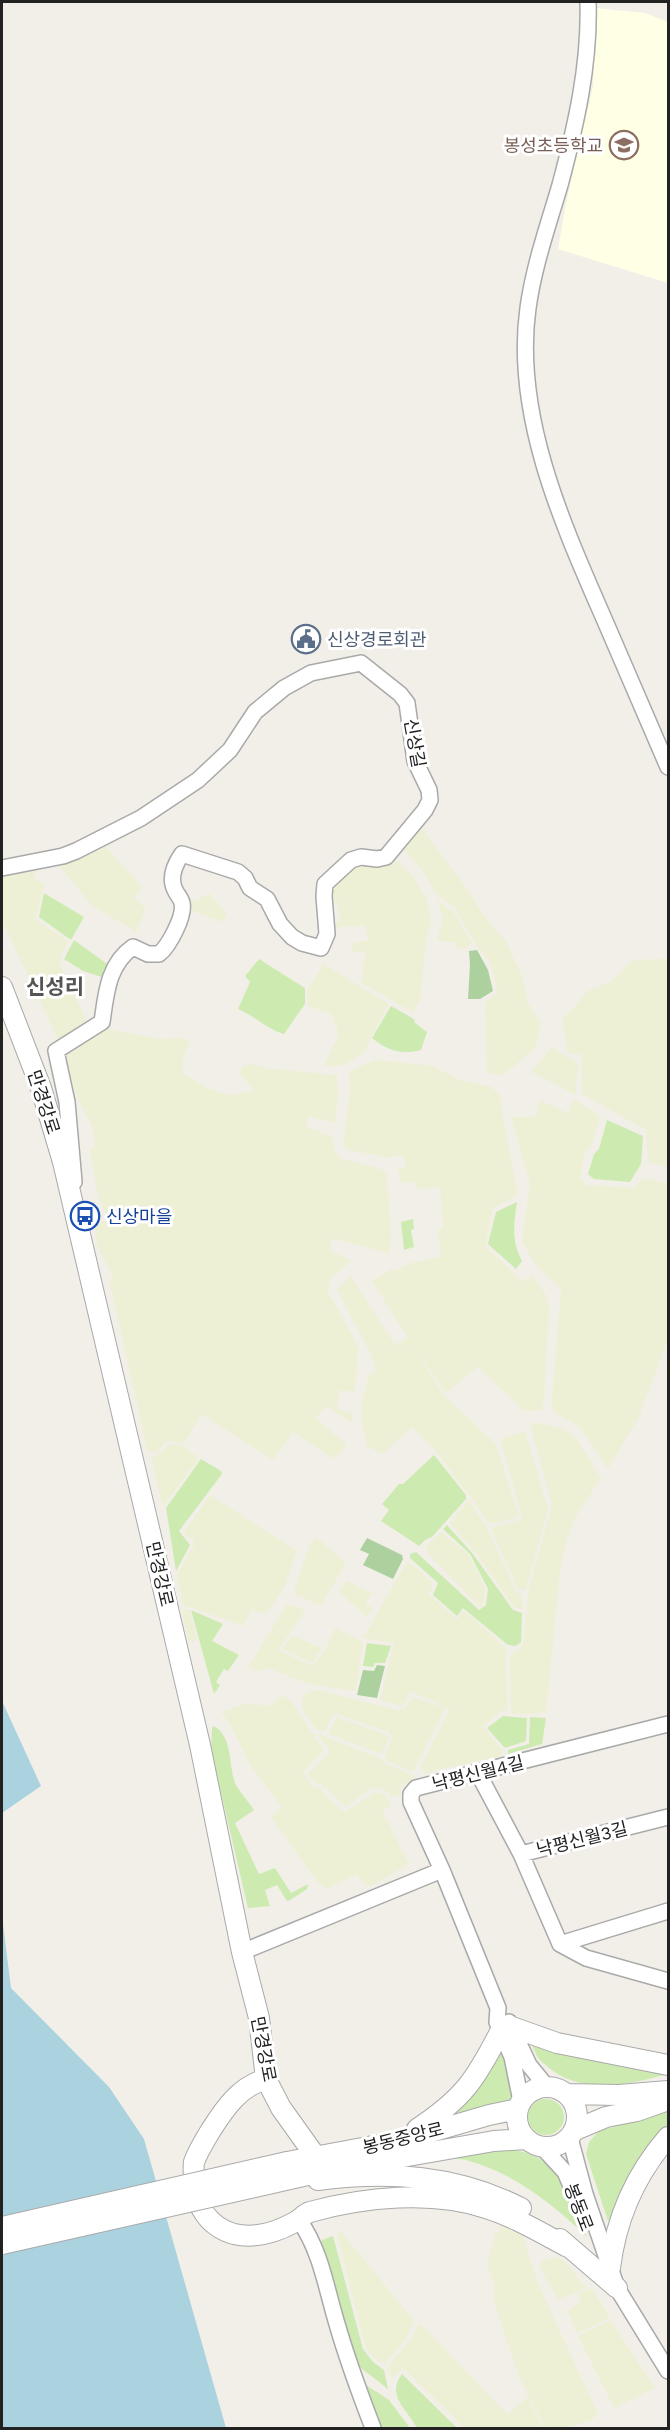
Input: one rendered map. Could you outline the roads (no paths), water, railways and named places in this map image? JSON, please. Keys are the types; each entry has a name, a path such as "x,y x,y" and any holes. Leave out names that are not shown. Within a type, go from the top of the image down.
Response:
{"street":[{"path":"588,2 587,47 579,102 530,298 525,340 527,370 537,432 571,540 669,767"},
{"name":"신상길","path":"2,868 69,853 160,806 198,780 230,750 255,712 284,688 311,673 361,663 400,694 407,703 415,761 429,790 430,800 425,810 386,857 377,859 361,857 351,860 326,884 324,896 327,934 321,948 302,943 292,937 280,924 267,899 250,888 245,878 238,872 182,854 172,876 174,888 182,900 183,909 168,946 159,954 148,954 133,946 125,952 108,981 102,1022 56,1051 72,1142 76,1215"},
{"name":"만경강로","path":"2,987 40,1088 63,1162 76,1215 200,1745 242,1952 259,2018 266,2079 301,2139 308,2173"},
{"name":"낙평신월4길","path":"519,2105 507,2016 498,2008 442,1870 411,1802 411,1794 416,1788 669,1724"},
{"path":"478,1773 521,1854"},
{"name":"낙평신월3길","path":"560,1944 521,1854 669,1817"},
{"path":"242,1952 442,1870"},
{"path":"560,1944 669,1911"},
{"path":"560,1944 586,1958 669,1981"},
{"path":"400,2140 442,2113 467,2089 507,2029 557,2043 669,2065"},
{"name":"낙평신월4길","path":"507,2029 529,2065 548,2087"},
{"path":"266,2079 252,2083 240,2092 216,2122 194,2164 195,2195 207,2218 220,2229 236,2234 260,2235 278,2231 303,2216 353,2204 394,2199 442,2199 476,2205 522,2222 568,2247 595,2267 617,2288"},
{"path":"548,2087 567,2094 620,2095 669,2091"},
{"name":"봉동중앙로","path":"308,2173 400,2140 519,2105 537,2089 548,2087"},
{"path":"567,2094 577,2110 572,2134"},
{"name":"봉동중앙로","path":"308,2173 495,2141 562,2144 572,2134 606,2117 637,2111 669,2100"},
{"path":"519,2105 517,2120 519,2130 534,2144"},
{"name":"봉동로","path":"572,2134 585,2194 617,2288 669,2371"},
{"path":"610,2268 613,2242 622,2211 640,2174 669,2138"},
{"name":"봉동로","path":"534,2144 556,2160 574,2189 596,2253 610,2268"},
{"path":"308,2173 303,2216 323,2271 349,2364 374,2428"},
{"path":"2,2244 308,2173 338,2187 394,2199"},
{"path":"2,2227 308,2173 342,2177 421,2177 477,2188 530,2213 549,2227 568,2247"}],"water":[{"path":"2,1701 41,1786 2,1813"},
{"path":"2,1916 11,1988 109,2087 144,2139 226,2428 2,2428"}],"place":[{"name":"봉성초등학교","path":"624,145"},
{"name":"신상경로회관","path":"306,639"},
{"name":"신상마을","path":"85,1216"}],"district":[{"name":"신성리","path":"55,986"}]}
